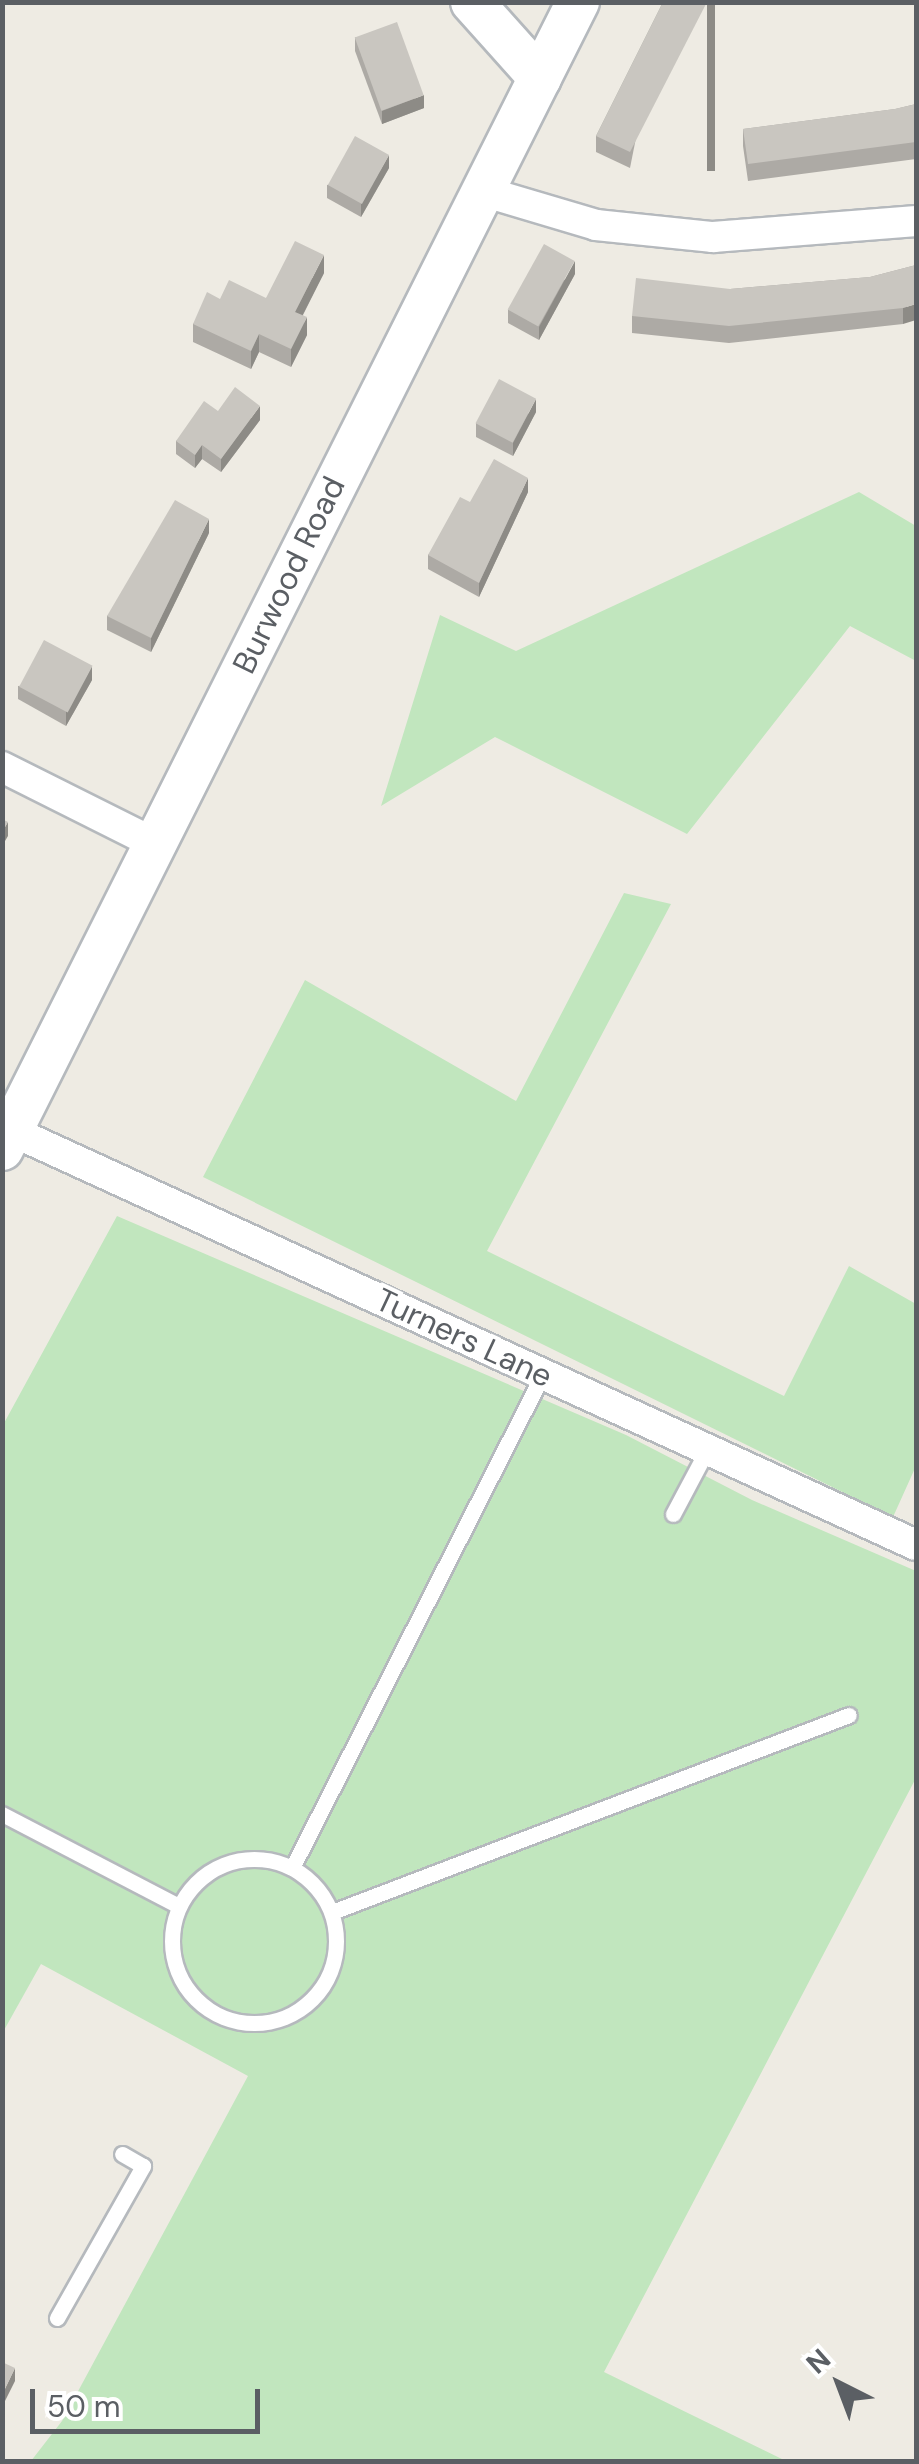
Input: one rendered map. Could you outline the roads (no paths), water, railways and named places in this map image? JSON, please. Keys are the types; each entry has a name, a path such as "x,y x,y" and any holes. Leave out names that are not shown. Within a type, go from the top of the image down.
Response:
{"street":[{"path":"472,2 540,78"},
{"name":"Burwood Road","path":"7,1140 578,2"},
{"path":"482,191 596,225 713,237 916,221"},
{"path":"2,767 156,844"},
{"name":"Turners Lane","path":"7,1140 543,1374 916,1546"}],"lane":[{"path":"292,1868 543,1374"},
{"path":"673,1514 707,1450"},
{"path":"332,1912 850,1715"},
{"path":"2,1814 179,1906"},
{"path":"250,1858 292,1868 316,1886 332,1912 337,1942 331,1970 316,1996 293,2014 250,2023 208,2011 187,1990 173,1950 179,1906 208,1872 229,1862 250,1858"},
{"path":"56,2318 144,2166 122,2154"}]}
